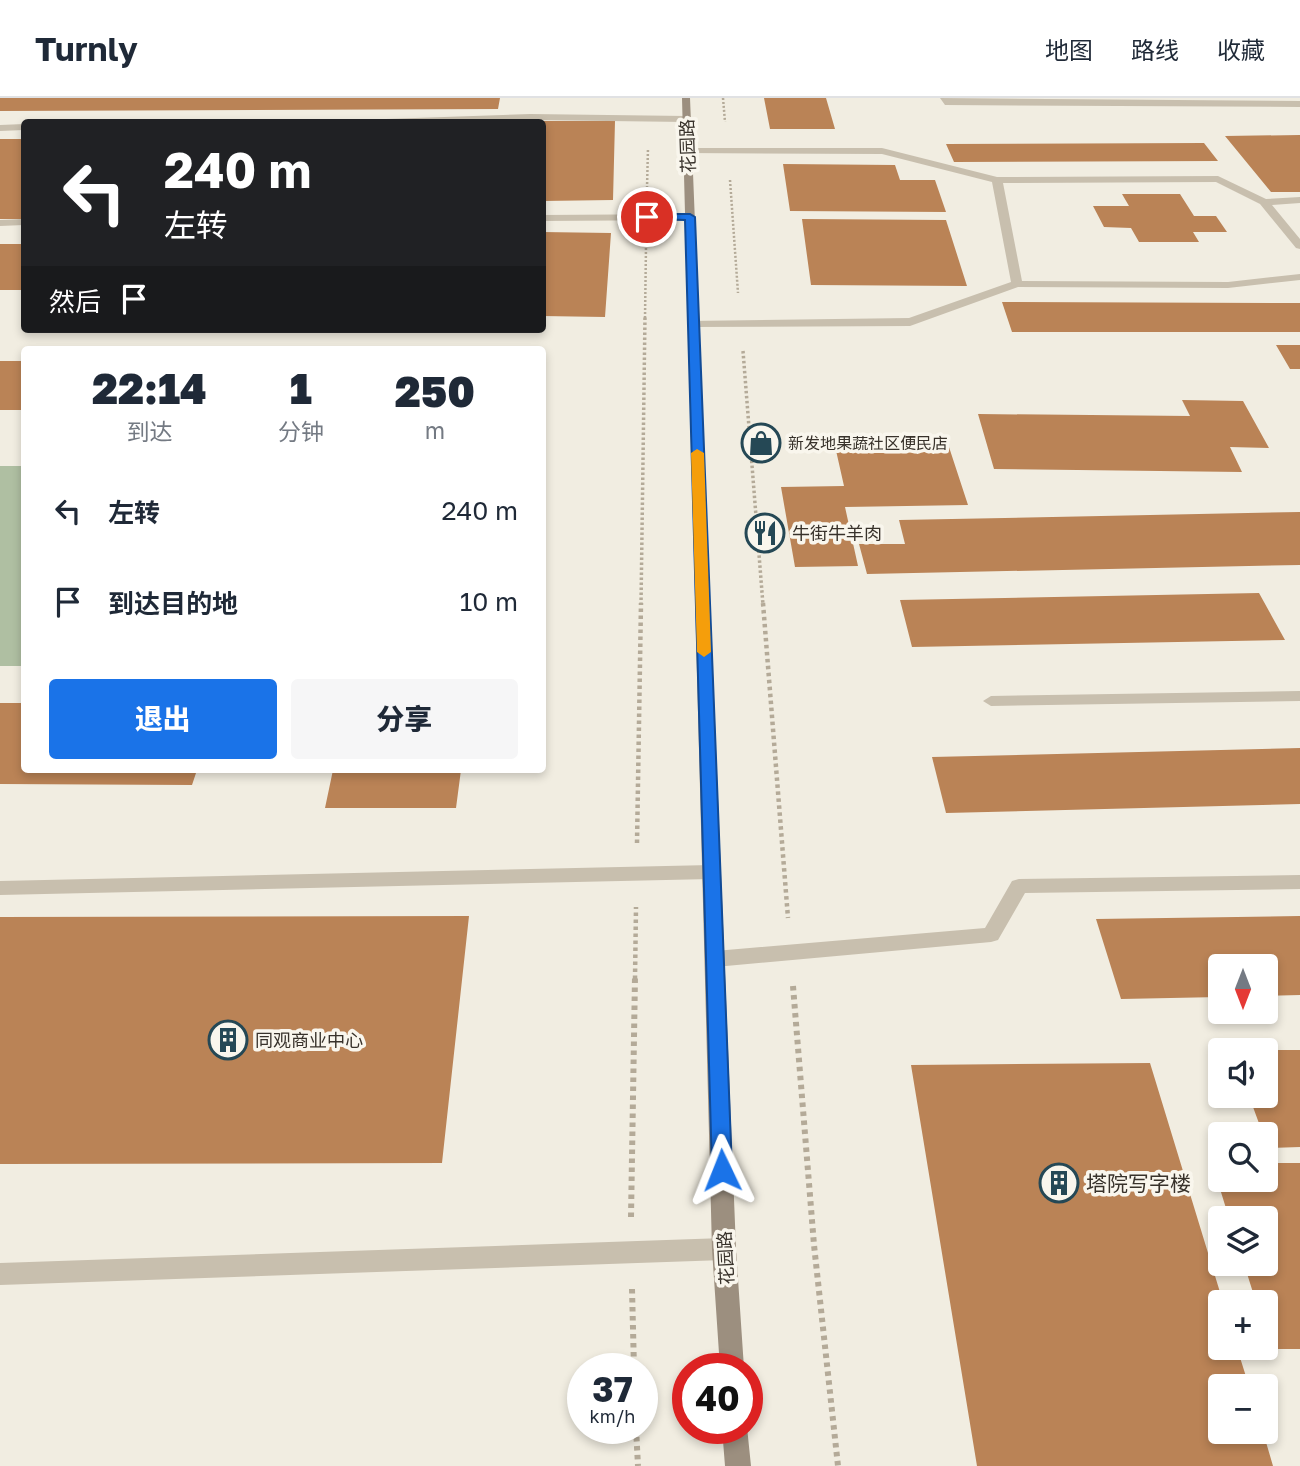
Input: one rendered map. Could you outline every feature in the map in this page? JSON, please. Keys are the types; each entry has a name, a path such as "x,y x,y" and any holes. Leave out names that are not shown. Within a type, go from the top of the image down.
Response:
{"street":[{"name":"花园路","path":"686,98 724,1249 731,1353"},
{"path":"944,98 945,102 1300,104"},
{"path":"472,119 687,119"},
{"path":"0,128 21,127"},
{"path":"687,151 882,150 997,180 1218,179 1264,202 1300,246"},
{"path":"997,180 1017,284"},
{"path":"1264,202 1300,200"},
{"path":"546,218 690,217"},
{"path":"0,223 21,222"},
{"path":"693,323 910,321 952,309 1017,284 1228,285 1300,277"},
{"path":"991,701 1300,696"},
{"path":"0,888 711,872"},
{"path":"715,959 991,935 1019,886 1300,882"},
{"path":"0,1274 724,1249"},
{"path":"736,1444 737,1466"}],"path":[{"path":"723,98 814,1245 838,1466"},
{"path":"634,1353 631,1251 649,118"},
{"path":"637,1444 638,1466"}],"green space":[{"path":"0,466 21,466 21,666 0,666"}],"building":[{"path":"0,98 500,98 498,109 0,111"},
{"path":"764,98 826,98 835,129 770,129"},
{"path":"546,121 615,121 613,200 546,201"},
{"path":"1300,135 1300,192 1271,192 1225,136"},
{"path":"0,139 21,139 21,219 0,219"},
{"path":"1204,143 1218,161 954,162 946,144"},
{"path":"783,164 895,165 900,180 935,180 946,212 790,211"},
{"path":"1122,194 1180,194 1194,216 1216,216 1227,232 1193,232 1199,242 1139,242 1131,228 1104,227 1093,206 1129,206"},
{"path":"802,219 946,220 967,286 811,285"},
{"path":"546,232 611,233 605,317 546,316"},
{"path":"0,244 21,244 21,290 0,290"},
{"path":"1002,302 1300,303 1300,332 1012,332"},
{"path":"1276,345 1300,345 1300,369 1290,369"},
{"path":"0,361 21,361 21,410 0,410"},
{"path":"1182,400 1243,401 1269,448 1230,447 1242,472 994,469 978,414 1190,416"},
{"path":"948,444 968,505 845,507 858,566 795,567 781,487 844,486 835,446"},
{"path":"1300,512 1300,565 867,574 859,544 905,544 899,520"},
{"path":"1259,593 1285,640 912,647 900,600"},
{"path":"0,703 21,703 21,773 196,773 192,785 0,784"},
{"path":"1300,748 1300,804 946,813 932,757"},
{"path":"332,773 461,773 456,808 325,808"},
{"name":"同观商业中心","path":"469,916 442,1163 0,1164 0,917"},
{"path":"1300,916 1300,995 1278,996 1278,954 1208,954 1208,997 1121,999 1096,919"},
{"path":"1278,1050 1300,1050 1300,1147 1278,1148 1278,1122 1258,1122 1253,1108 1278,1108"},
{"name":"塔院写字楼","path":"1150,1063 1208,1253 1208,1276 1215,1276 1219,1290 1208,1290 1208,1360 1241,1360 1245,1374 1208,1374 1208,1444 1267,1444 1273,1466 977,1466 911,1065"},
{"path":"1278,1163 1300,1163 1300,1349 1278,1349 1278,1290 1252,1290 1248,1276 1278,1276 1278,1206 1225,1206 1221,1192 1278,1192"}],"slow traffic":[{"path":"697,453 704,652"}],"place":[{"name":"新发地果蔬社区便民店","path":"761,443"},
{"name":"牛街牛羊肉","path":"765,533"},
{"name":"同观商业中心","path":"228,1040"},
{"name":"塔院写字楼","path":"1059,1183"}],"route":[{"path":"647,217 690,217 722,1170"}]}
